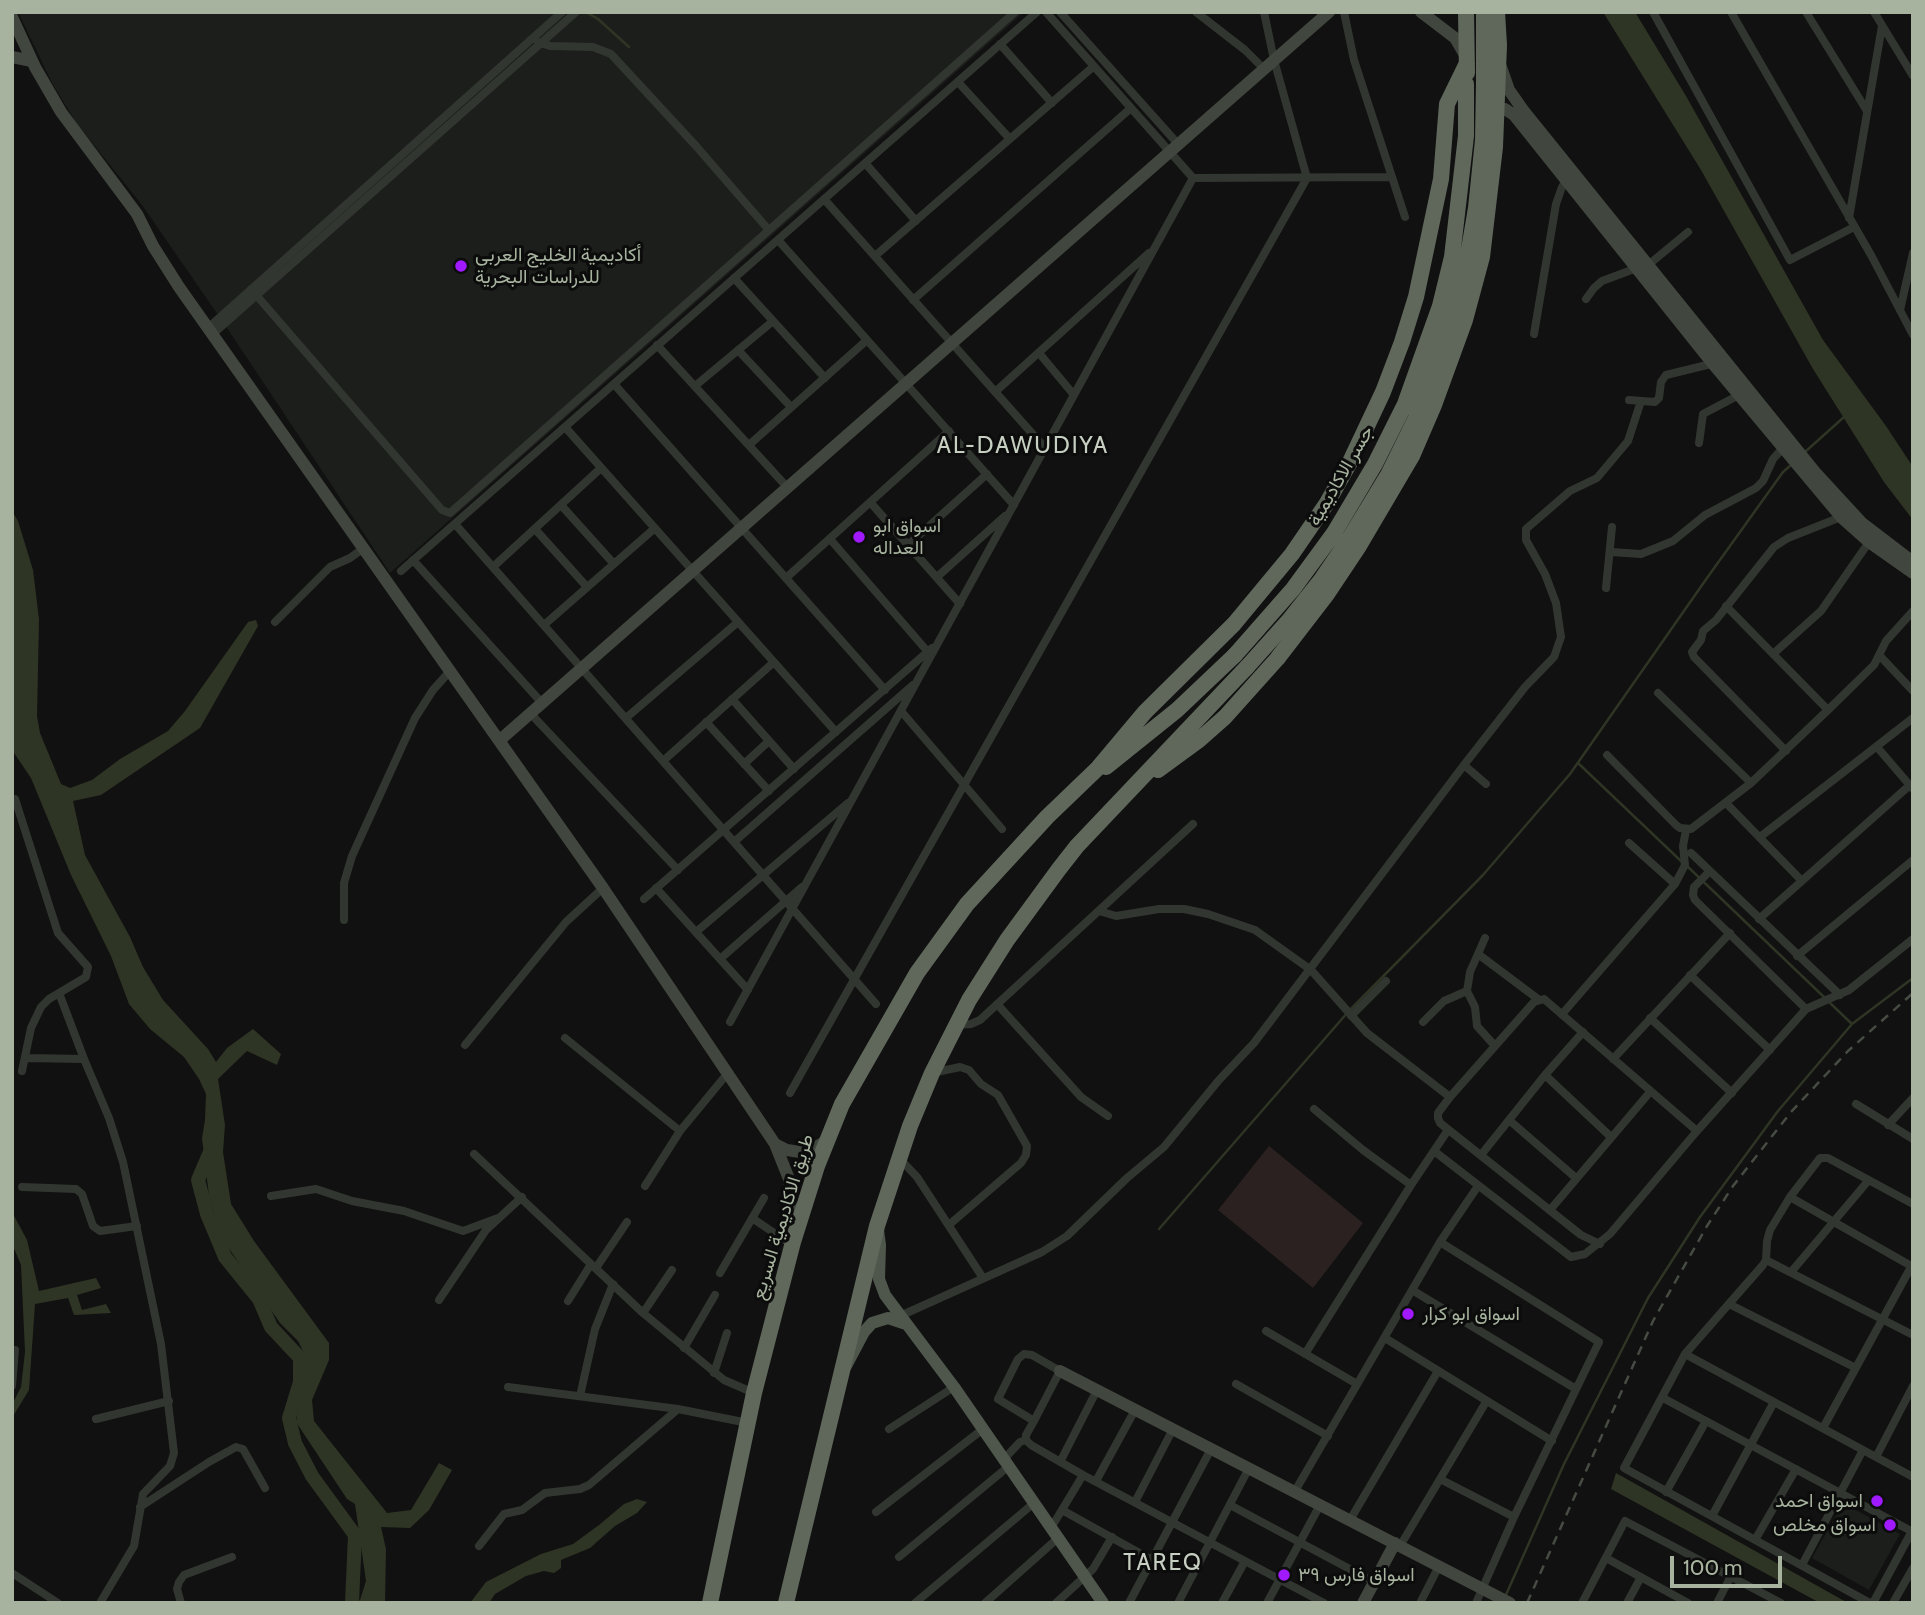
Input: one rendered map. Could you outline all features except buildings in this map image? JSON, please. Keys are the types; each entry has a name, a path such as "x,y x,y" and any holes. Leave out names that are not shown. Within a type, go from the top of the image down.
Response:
{"highway":[{"path":"1074,792 1145,712 1234,624 1292,554 1350,462 1383,392 1416,297 1441,179 1447,104 1449,96 1465,72 1467,62 1466,12"},
{"name":"جسر الاكاديمية","path":"1116,805 1247,667 1321,580 1388,475 1416,418 1455,310 1476,208 1483,140 1484,12"},
{"path":"786,1603 877,1226 932,1073 956,1025 1024,915 1077,846 1138,784 1226,717 1277,659 1327,594 1373,525 1434,405 1465,320 1482,257 1497,116 1497,12"},
{"name":"جسر الاكاديمية","path":"1074,792 1177,710 1234,655 1293,589 1334,533 1375,464 1405,404 1440,306 1452,257 1466,136 1467,62"},
{"path":"1416,297 1423,311 1435,321 1450,324 1465,320"},
{"path":"1350,462 1396,484"},
{"name":"طريق الاكاديمية السريع","path":"710,1603 754,1392 792,1244 808,1192 842,1104 902,996 933,949 985,882 1074,792"}],"main road":[{"path":"877,1226 880,1240 879,1279 885,1295 954,1387 1103,1603"},
{"path":"844,1368 872,1323 888,1318 909,1326"}],"street":[{"path":"537,41 562,12"},
{"path":"254,292 447,513 1014,12"},
{"path":"401,571 1037,12"},
{"path":"1046,12 1131,108 1174,148"},
{"path":"1060,12 1174,148 1193,178"},
{"path":"1196,12 1269,65"},
{"path":"790,1093 1307,178 1269,65 1264,12"},
{"path":"499,740 1329,12"},
{"path":"1343,12 1354,60 1405,217"},
{"path":"1421,12 1455,38 1467,62"},
{"path":"1653,12 1790,260 1854,227"},
{"path":"1731,12 1913,335"},
{"path":"1806,12 1867,111"},
{"path":"1874,12 1913,76"},
{"path":"212,330 537,41 575,13"},
{"path":"12,17 32,61 61,112 137,214 158,254 603,888 775,1144 789,1179 793,1208 792,1244"},
{"path":"1849,218 1882,26"},
{"path":"537,41 593,47 611,54 768,229"},
{"path":"1000,44 1052,103"},
{"path":"1499,45 1504,80 1509,90 1642,267 1719,362 1848,510 1874,534 1913,562"},
{"path":"12,57 32,61"},
{"path":"875,256 1094,66"},
{"path":"958,82 1010,139"},
{"path":"913,300 1131,108"},
{"path":"1497,116 1505,109 1514,115 1571,176"},
{"path":"865,163 915,221"},
{"path":"1534,334 1556,204 1562,187 1571,176"},
{"path":"1193,178 1391,177"},
{"path":"730,1022 1193,178"},
{"path":"824,199 1045,448"},
{"path":"1586,299 1602,281 1642,267 1688,232"},
{"path":"778,240 987,474 1012,508"},
{"path":"995,392 1155,248"},
{"path":"1900,310 1913,253"},
{"path":"734,278 825,378"},
{"path":"695,386 773,321"},
{"path":"749,445 867,340"},
{"path":"657,345 787,487"},
{"path":"738,350 791,407"},
{"path":"1039,353 1074,395"},
{"path":"1719,362 1739,395 1841,517 1869,542 1913,573"},
{"path":"1629,400 1658,401 1661,382 1666,375 1719,362"},
{"path":"614,384 885,690"},
{"path":"1699,443 1703,414 1739,395"},
{"path":"900,1316 1055,1245 1164,1147 1219,1080 1254,1043 1464,765 1558,649 1561,625 1556,603 1545,574 1525,540 1526,529 1570,491 1597,478 1628,441 1641,401"},
{"path":"565,427 836,732"},
{"path":"786,578 949,431"},
{"path":"1611,552 1641,554 1674,541 1705,515 1756,488 1763,481 1773,459 1783,448"},
{"path":"493,567 601,468"},
{"path":"908,545 987,474"},
{"path":"870,502 960,604"},
{"path":"561,505 614,564"},
{"path":"937,578 1012,508"},
{"path":"1786,751 1692,656 1692,650 1701,640 1703,631 1714,622 1781,542 1841,517"},
{"path":"454,523 876,1004"},
{"path":"1606,588 1612,527"},
{"path":"544,625 655,528"},
{"path":"535,529 587,587"},
{"path":"830,539 928,652"},
{"path":"1773,654 1821,611 1869,542"},
{"path":"275,622 330,567 364,548"},
{"path":"413,560 542,703"},
{"path":"1726,606 1828,710"},
{"path":"1607,755 1676,825 1686,830 1691,829 1751,783 1874,665 1886,641 1913,611"},
{"path":"626,718 738,622"},
{"path":"644,899 938,643"},
{"path":"1880,656 1913,691"},
{"path":"663,761 774,662"},
{"path":"344,920 342,892 352,856 415,718 433,690 450,671"},
{"path":"734,842 918,681"},
{"path":"1658,693 1751,783"},
{"path":"732,699 794,769"},
{"path":"901,711 1002,829"},
{"path":"530,713 678,870"},
{"path":"1760,837 1913,718"},
{"path":"706,722 769,791"},
{"path":"744,764 769,741"},
{"path":"1759,919 1911,787 1877,747"},
{"path":"1464,765 1486,784"},
{"path":"15,799 58,933 88,967 86,977 41,1007 35,1017 22,1071"},
{"path":"696,932 852,800"},
{"path":"1726,803 1801,880"},
{"path":"956,1025 976,1023 1193,824"},
{"path":"1563,1013 1675,884 1685,865 1683,846 1686,830"},
{"path":"1629,843 1675,884"},
{"path":"1691,853 1840,995"},
{"path":"1797,956 1913,860"},
{"path":"1710,871 1694,887 1693,895 1806,1009"},
{"path":"720,959 807,882"},
{"path":"465,1045 566,922 603,888"},
{"path":"656,888 748,990"},
{"path":"1099,911 1116,916 1159,909 1195,910 1255,930 1311,970 1351,1016 1390,1053 1450,1097"},
{"path":"1614,1059 1730,933"},
{"path":"1485,938 1470,972 1467,991 1475,1007 1477,1026 1495,1046"},
{"path":"1434,1151 1571,1256 1585,1254 1600,1244 1806,1009 1840,995 1913,939"},
{"path":"1478,954 1538,999 1548,1000 1698,1131"},
{"path":"1690,975 1770,1050"},
{"path":"1351,1016 1386,981"},
{"path":"1423,1022 1441,1003 1467,991"},
{"path":"59,993 114,1131 161,1344 173,1460 143,1494 134,1546 100,1603"},
{"path":"1538,999 1450,1097 1438,1118 1448,1130 1581,1235 1600,1244"},
{"path":"997,1004 1081,1097 1108,1116"},
{"path":"1650,1018 1731,1093"},
{"path":"1481,1155 1583,1032"},
{"path":"565,1038 680,1130"},
{"path":"25,1058 84,1059"},
{"path":"932,1073 960,1067 969,1070 981,1084 998,1095 1027,1146 1021,1163 950,1224"},
{"path":"645,1186 680,1130 727,1074"},
{"path":"1545,1075 1611,1137"},
{"path":"1550,1210 1650,1091"},
{"path":"1888,1125 1913,1098"},
{"path":"1856,1104 1913,1139"},
{"path":"1314,1109 1411,1185"},
{"path":"1509,1120 1576,1178"},
{"path":"1305,1354 1448,1130"},
{"path":"775,1144 800,1152 829,1139"},
{"path":"474,1154 643,1313 684,1348 732,1385 754,1392"},
{"path":"1663,1398 1912,1531 1871,1603 1624,1468 1685,1354 1759,1271 1766,1260 1770,1230 1790,1197 1822,1156 1913,1204"},
{"path":"900,1158 914,1172 950,1224 983,1278"},
{"path":"1793,1271 1868,1181"},
{"path":"1295,1491 1440,1241 1478,1186"},
{"path":"22,1187 76,1189 82,1194 93,1226 100,1231 137,1226"},
{"path":"271,1196 316,1189 352,1201 404,1211 463,1231 498,1218"},
{"path":"439,1300 486,1230 522,1197"},
{"path":"1790,1197 1912,1267 1823,1428"},
{"path":"720,1273 764,1198"},
{"path":"752,1218 792,1244"},
{"path":"568,1301 627,1222"},
{"path":"1440,1241 1600,1342 1514,1517 1476,1603"},
{"path":"1766,1260 1793,1271 1913,1335"},
{"path":"643,1313 672,1270"},
{"path":"580,1396 591,1340 613,1284"},
{"path":"1412,1290 1576,1389"},
{"path":"684,1348 715,1294"},
{"path":"1729,1304 1856,1368"},
{"path":"1266,1331 1357,1384"},
{"path":"714,1373 727,1333"},
{"path":"1385,1338 1552,1441"},
{"path":"12,1386 15,1350"},
{"path":"1034,1421 999,1402 999,1393 1018,1359 1024,1354 1032,1355 1505,1600"},
{"path":"1685,1354 1913,1477"},
{"path":"899,1557 1007,1462 1018,1444 1026,1440 1060,1371"},
{"path":"1350,1520 1438,1371"},
{"path":"1236,1384 1328,1436"},
{"path":"1876,1457 1910,1397 1913,1386"},
{"path":"508,1387 678,1409 748,1423"},
{"path":"889,1429 954,1387"},
{"path":"1060,1462 1097,1390"},
{"path":"96,1419 169,1401"},
{"path":"1363,1603 1486,1402"},
{"path":"1712,1516 1774,1402"},
{"path":"479,1546 504,1514 522,1510 545,1493 580,1489 589,1485 678,1409"},
{"path":"1096,1481 1135,1410"},
{"path":"1666,1492 1706,1421"},
{"path":"876,1512 983,1429"},
{"path":"1135,1502 1173,1429"},
{"path":"1026,1440 1083,1475 1319,1602"},
{"path":"140,1507 236,1447 243,1449 265,1488"},
{"path":"1129,1603 1211,1449"},
{"path":"1802,1565 1863,1450"},
{"path":"1178,1603 1249,1468"},
{"path":"1755,1540 1796,1469"},
{"path":"985,1603 1054,1533 1062,1510 1083,1475"},
{"path":"1440,1479 1514,1517"},
{"path":"920,1601 1034,1503"},
{"path":"1230,1505 1374,1582"},
{"path":"1267,1603 1320,1505"},
{"path":"1062,1510 1152,1560"},
{"path":"1583,1603 1626,1521 1781,1603"},
{"path":"1056,1603 1086,1578 1101,1559 1112,1537"},
{"path":"181,1603 177,1590 184,1575 232,1557"},
{"path":"1606,1558 1688,1603"},
{"path":"1222,1603 1245,1561"},
{"path":"1419,1603 1439,1566"},
{"path":"1893,1603 1913,1568"},
{"path":"12,1573 58,1603"},
{"path":"1717,1603 1731,1576"},
{"path":"1627,1603 1641,1577"}],"shaded area":[{"name":"أكاديمية الخليج العربي للدراسات البحرية","path":"18,12 1024,12 390,573 142,205 77,124 52,83"},
{"path":"1603,12 1635,12 1686,96 1823,340 1913,467 1913,520 1884,482 1813,369 1701,170"},
{"path":"12,511 18,521 33,570 39,619 37,716 40,733 61,784 70,788 92,780 120,759 168,731 248,622 256,620 258,626 200,728 101,795 73,801 85,855 163,1000 208,1049 216,1062 227,1048 253,1029 281,1054 277,1065 247,1051 218,1079 225,1125 223,1152 231,1204 254,1241 329,1343 329,1360 312,1400 314,1421 387,1513 411,1510 439,1463 452,1470 429,1510 410,1528 381,1527 386,1549 385,1603 355,1603 360,1600 366,1581 355,1504 347,1499 296,1422 306,1357 298,1341 280,1323 221,1237 209,1196 202,1138 206,1094 184,1057 150,1029 129,1004 111,956 71,875 31,778 12,750"},
{"path":"1269,1146 1363,1223 1313,1288 1218,1210"},
{"path":"12,1212 27,1240 39,1291 96,1278 101,1288 77,1295 82,1310 106,1304 111,1313 74,1315 68,1298 35,1304 29,1390 12,1418 12,1405 21,1387 25,1352 21,1265 12,1244"},
{"path":"1616,1473 1848,1603 1820,1603 1611,1489"},
{"path":"637,1499 647,1502 637,1513 615,1526 590,1548 561,1560 561,1568 554,1573 544,1571 526,1576 495,1594 489,1603 470,1603 486,1582 541,1554 573,1544 624,1504"},
{"path":"1843,1503 1900,1534 1869,1590 1812,1558"}],"waterway":[{"path":"586,12 598,19 629,47"},
{"path":"1805,452 1844,417"},
{"path":"1159,1229 1348,1012 1483,875 1570,774 1707,578 1783,472 1791,465"},
{"path":"1578,763 1682,862"},
{"path":"1687,866 1824,997"},
{"path":"1505,1597 1564,1464 1648,1298 1700,1217 1778,1111 1852,1024 1913,978"},
{"path":"1829,1002 1852,1024"},
{"path":"212,1147 198,1180 207,1214 225,1257 259,1299 271,1327 300,1358 300,1382 289,1418 295,1443 312,1476 355,1535 352,1603"}],"railway":[{"path":"1527,1603 1653,1321 1707,1226 1733,1186 1791,1112 1848,1051 1913,993"}],"place":[{"name":"أكاديمية الخليج العربي للدراسات البحرية","path":"461,266"},
{"name":"اسواق ابو العداله","path":"859,537"},
{"name":"اسواق ابو كرار","path":"1408,1314"},
{"name":"اسواق احمد","path":"1877,1501"},
{"name":"اسواق مخلص","path":"1890,1525"},
{"name":"اسواق فارس ٣٩","path":"1284,1575"}],"district":[{"name":"AL-DAWUDIYA","path":"1023,446"},
{"name":"TAREQ","path":"1163,1563"}]}
